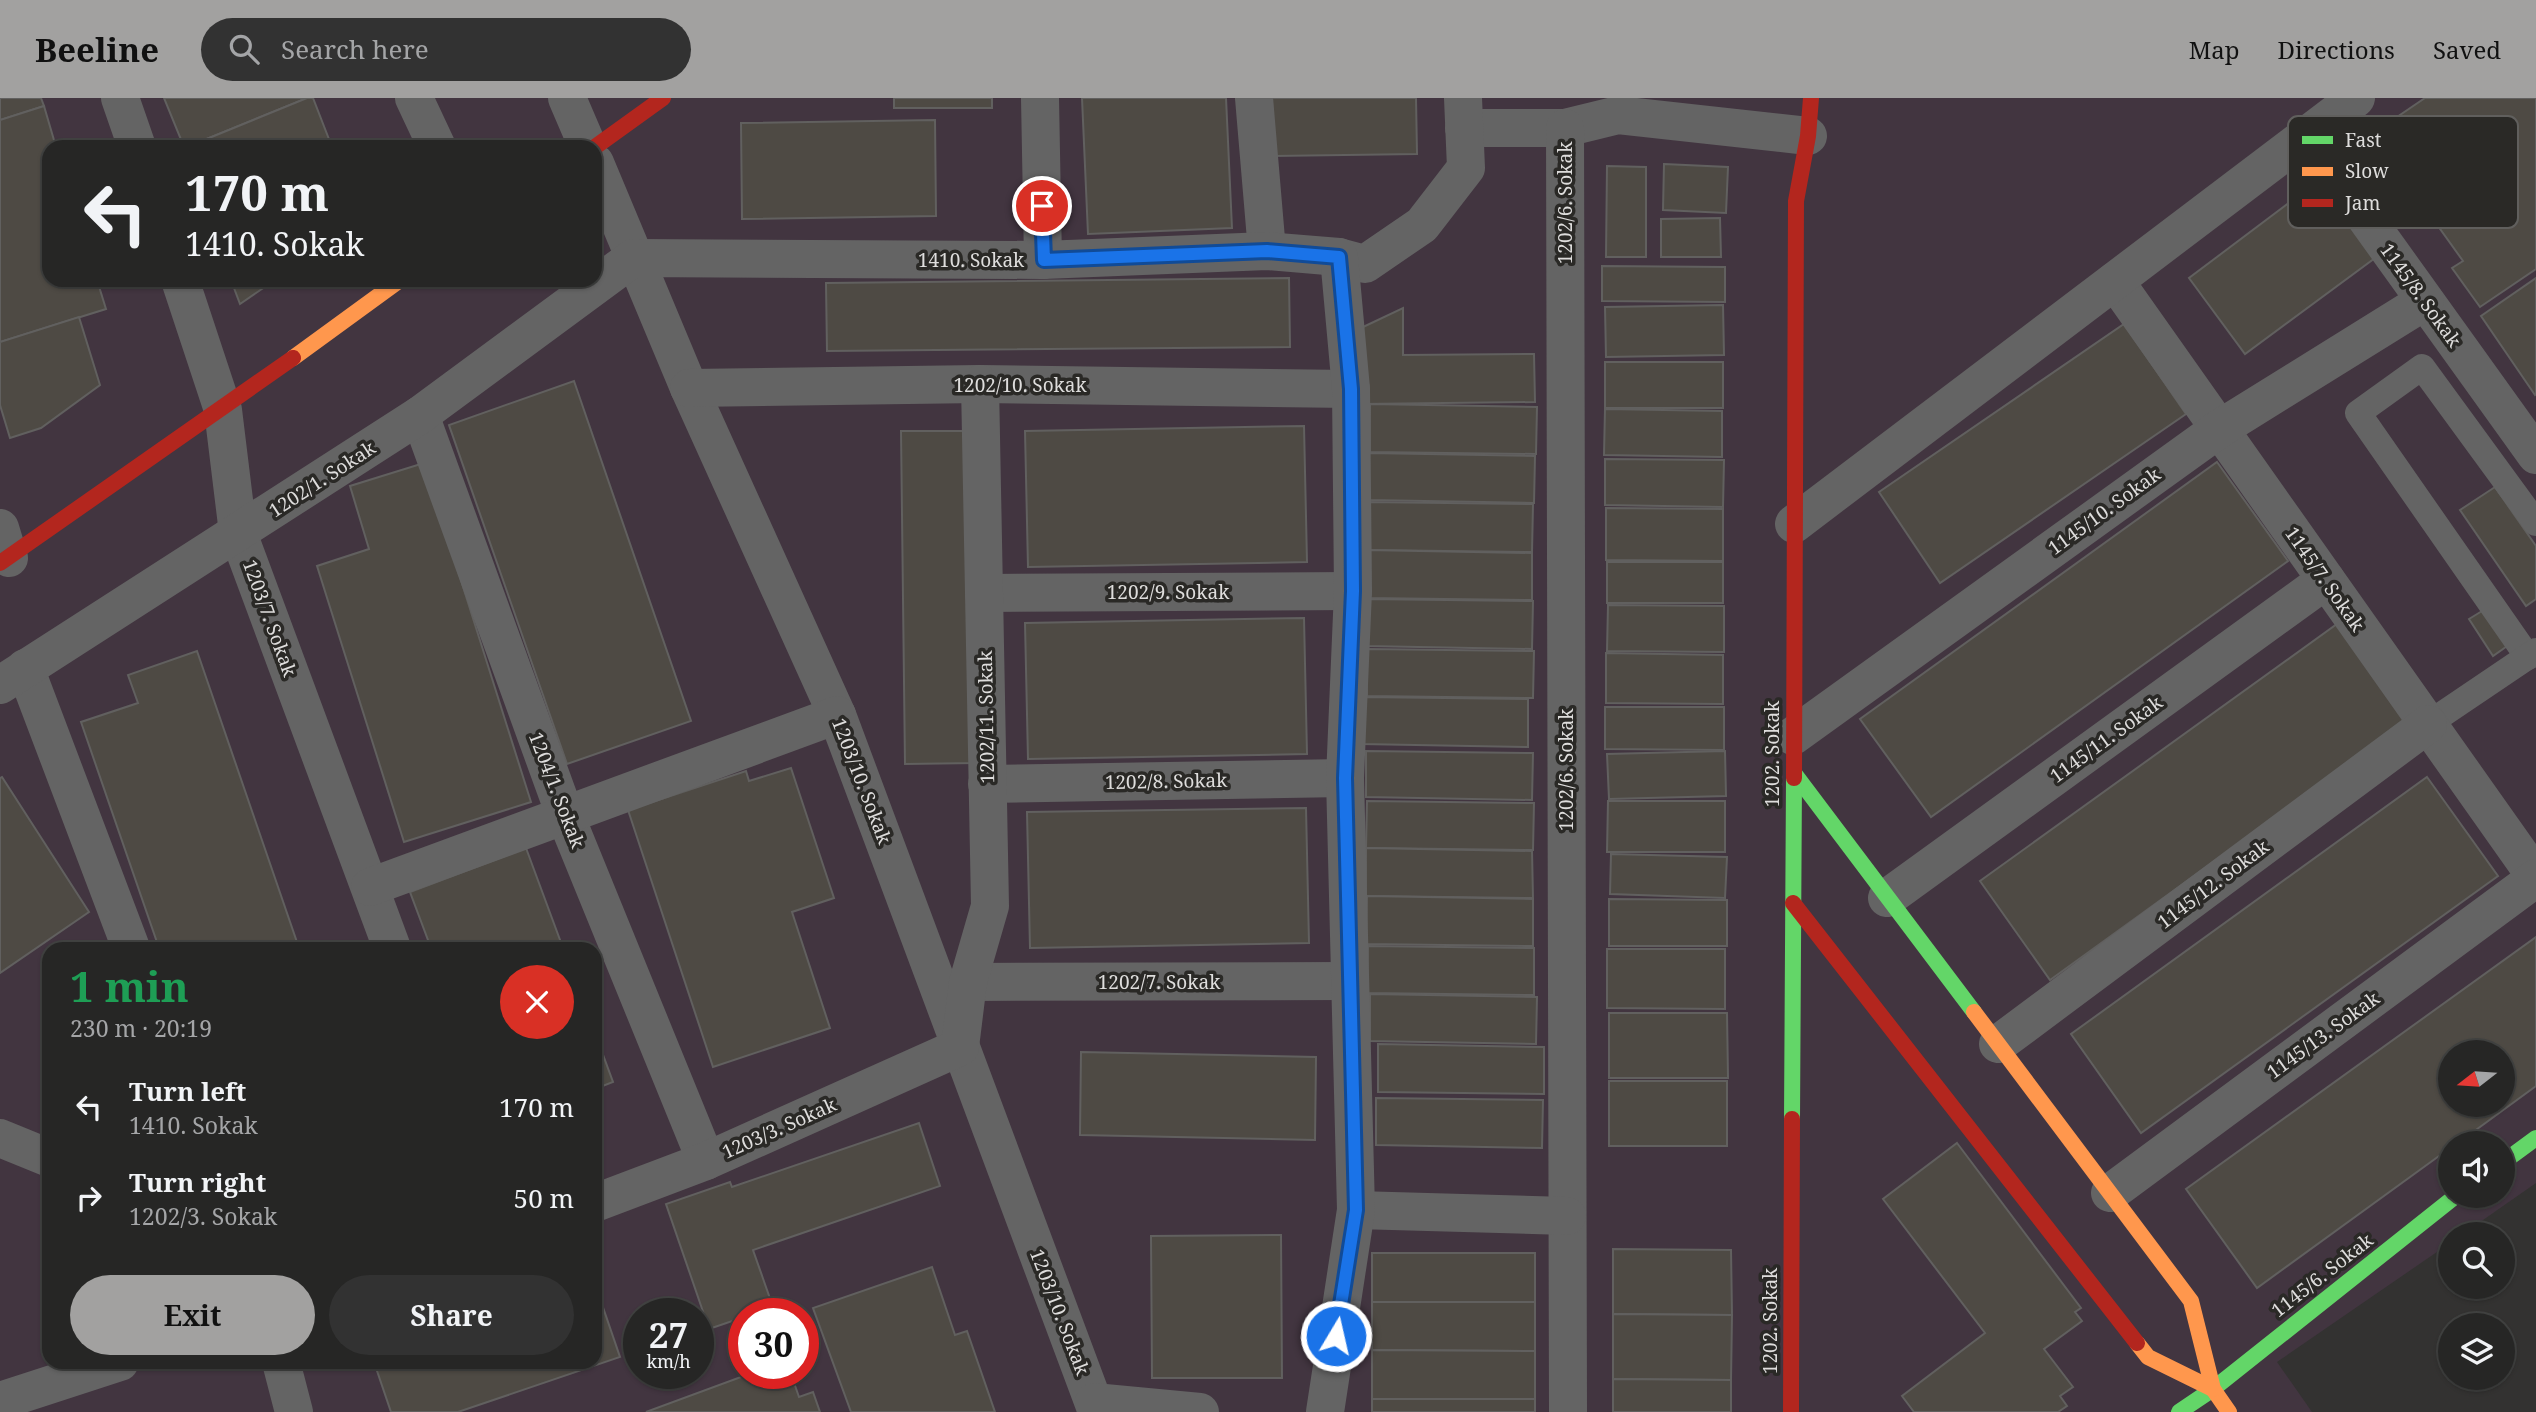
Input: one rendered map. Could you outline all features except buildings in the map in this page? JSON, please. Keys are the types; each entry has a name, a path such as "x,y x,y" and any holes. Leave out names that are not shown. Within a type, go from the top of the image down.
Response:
{"street":[{"path":"120,98 134,140"},
{"path":"414,98 434,140"},
{"path":"567,98 585,140"},
{"path":"602,142 663,98"},
{"path":"1040,98 1044,260"},
{"path":"1254,98 1267,251"},
{"name":"1202. Sokak","path":"1791,1412 1796,201 1808,136 1811,98"},
{"path":"2332,116 2356,98"},
{"path":"1464,113 1565,128 1618,107 1808,136"},
{"name":"1410. Sokak","path":"633,258 1044,260 1267,251 1339,257 1365,264 1422,225 1466,168 1464,113"},
{"name":"1202/6. Sokak","path":"1565,128 1568,1412"},
{"path":"1794,524 2288,150"},
{"name":"1203/10. Sokak","path":"602,180 689,388 837,715 1095,1407"},
{"name":"1145/8. Sokak","path":"2372,228 2536,454"},
{"path":"1325,1412 1356,1210 1345,778 1353,591 1351,389 1339,257"},
{"name":"1202/1. Sokak","path":"602,281 633,258"},
{"name":"1145/7. Sokak","path":"2115,281 2536,878"},
{"name":"1203/7. Sokak","path":"182,287 223,410 238,533 390,942"},
{"path":"3,550 223,410 390,287"},
{"name":"1202/1. Sokak","path":"13,677 420,415 594,287"},
{"name":"1145/10. Sokak","path":"1793,736 2219,429 2425,301"},
{"name":"1202/10. Sokak","path":"689,388 980,384 1351,389"},
{"name":"1202/11. Sokak","path":"960,1046 968,982 990,906 980,384"},
{"name":"1204/1. Sokak","path":"420,415 565,815 706,1161"},
{"name":"1145/11. Sokak","path":"1887,898 2326,580"},
{"name":"1202/9. Sokak","path":"984,593 1353,591"},
{"path":"13,677 128,942"},
{"path":"370,887 837,715"},
{"name":"1145/12. Sokak","path":"1998,1044 2428,724"},
{"path":"1794,774 2191,1301 2213,1389 2229,1412"},
{"name":"1202/8. Sokak","path":"987,785 1345,778"},
{"name":"1145/13. Sokak","path":"2110,1193 2536,878"},
{"path":"1793,903 2148,1357 2213,1389"},
{"name":"1202/7. Sokak","path":"968,982 1350,981"},
{"name":"1203/3. Sokak","path":"602,1200 706,1161 960,1046"},
{"path":"0,1138 42,1155"},
{"path":"2515,1153 2536,1138"},
{"name":"1145/6. Sokak","path":"2179,1412 2213,1389 2441,1208"},
{"path":"1356,1210 1567,1216"},
{"path":"0,1401 98,1369"},
{"path":"283,1369 294,1412"},
{"path":"1095,1407 1200,1412"}],"lane":[{"path":"2428,724 2532,654 2358,413 2422,366 2536,523"}],"shaded area":[{"path":"0,98 2536,98 2536,1183 2515,1198 2515,1131 2438,1131 2438,1208 2500,1208 2480,1222 2438,1222 2438,1251 2277,1362 2312,1412 0,1412"}],"traffic: fast":[{"path":"1794,773 1974,1012"},
{"path":"1792,1119 1794,778"},
{"path":"2515,1153 2536,1138"},
{"path":"2179,1412 2213,1389 2441,1208"}],"traffic: slow":[{"path":"293,358 390,287"},
{"path":"1974,1012 2191,1301 2213,1389 2229,1412"},
{"path":"2137,1343 2148,1357 2213,1389"}],"traffic: jam":[{"path":"602,142 663,98"},
{"path":"1794,778 1796,201 1808,136 1811,98"},
{"path":"0,563 293,358"},
{"path":"1793,903 2137,1343"},
{"path":"1791,1412 1792,1119"}],"route":[{"path":"1042,206 1044,260 1267,251 1339,257 1351,389 1353,591 1345,778 1356,1210 1336,1336"}]}
